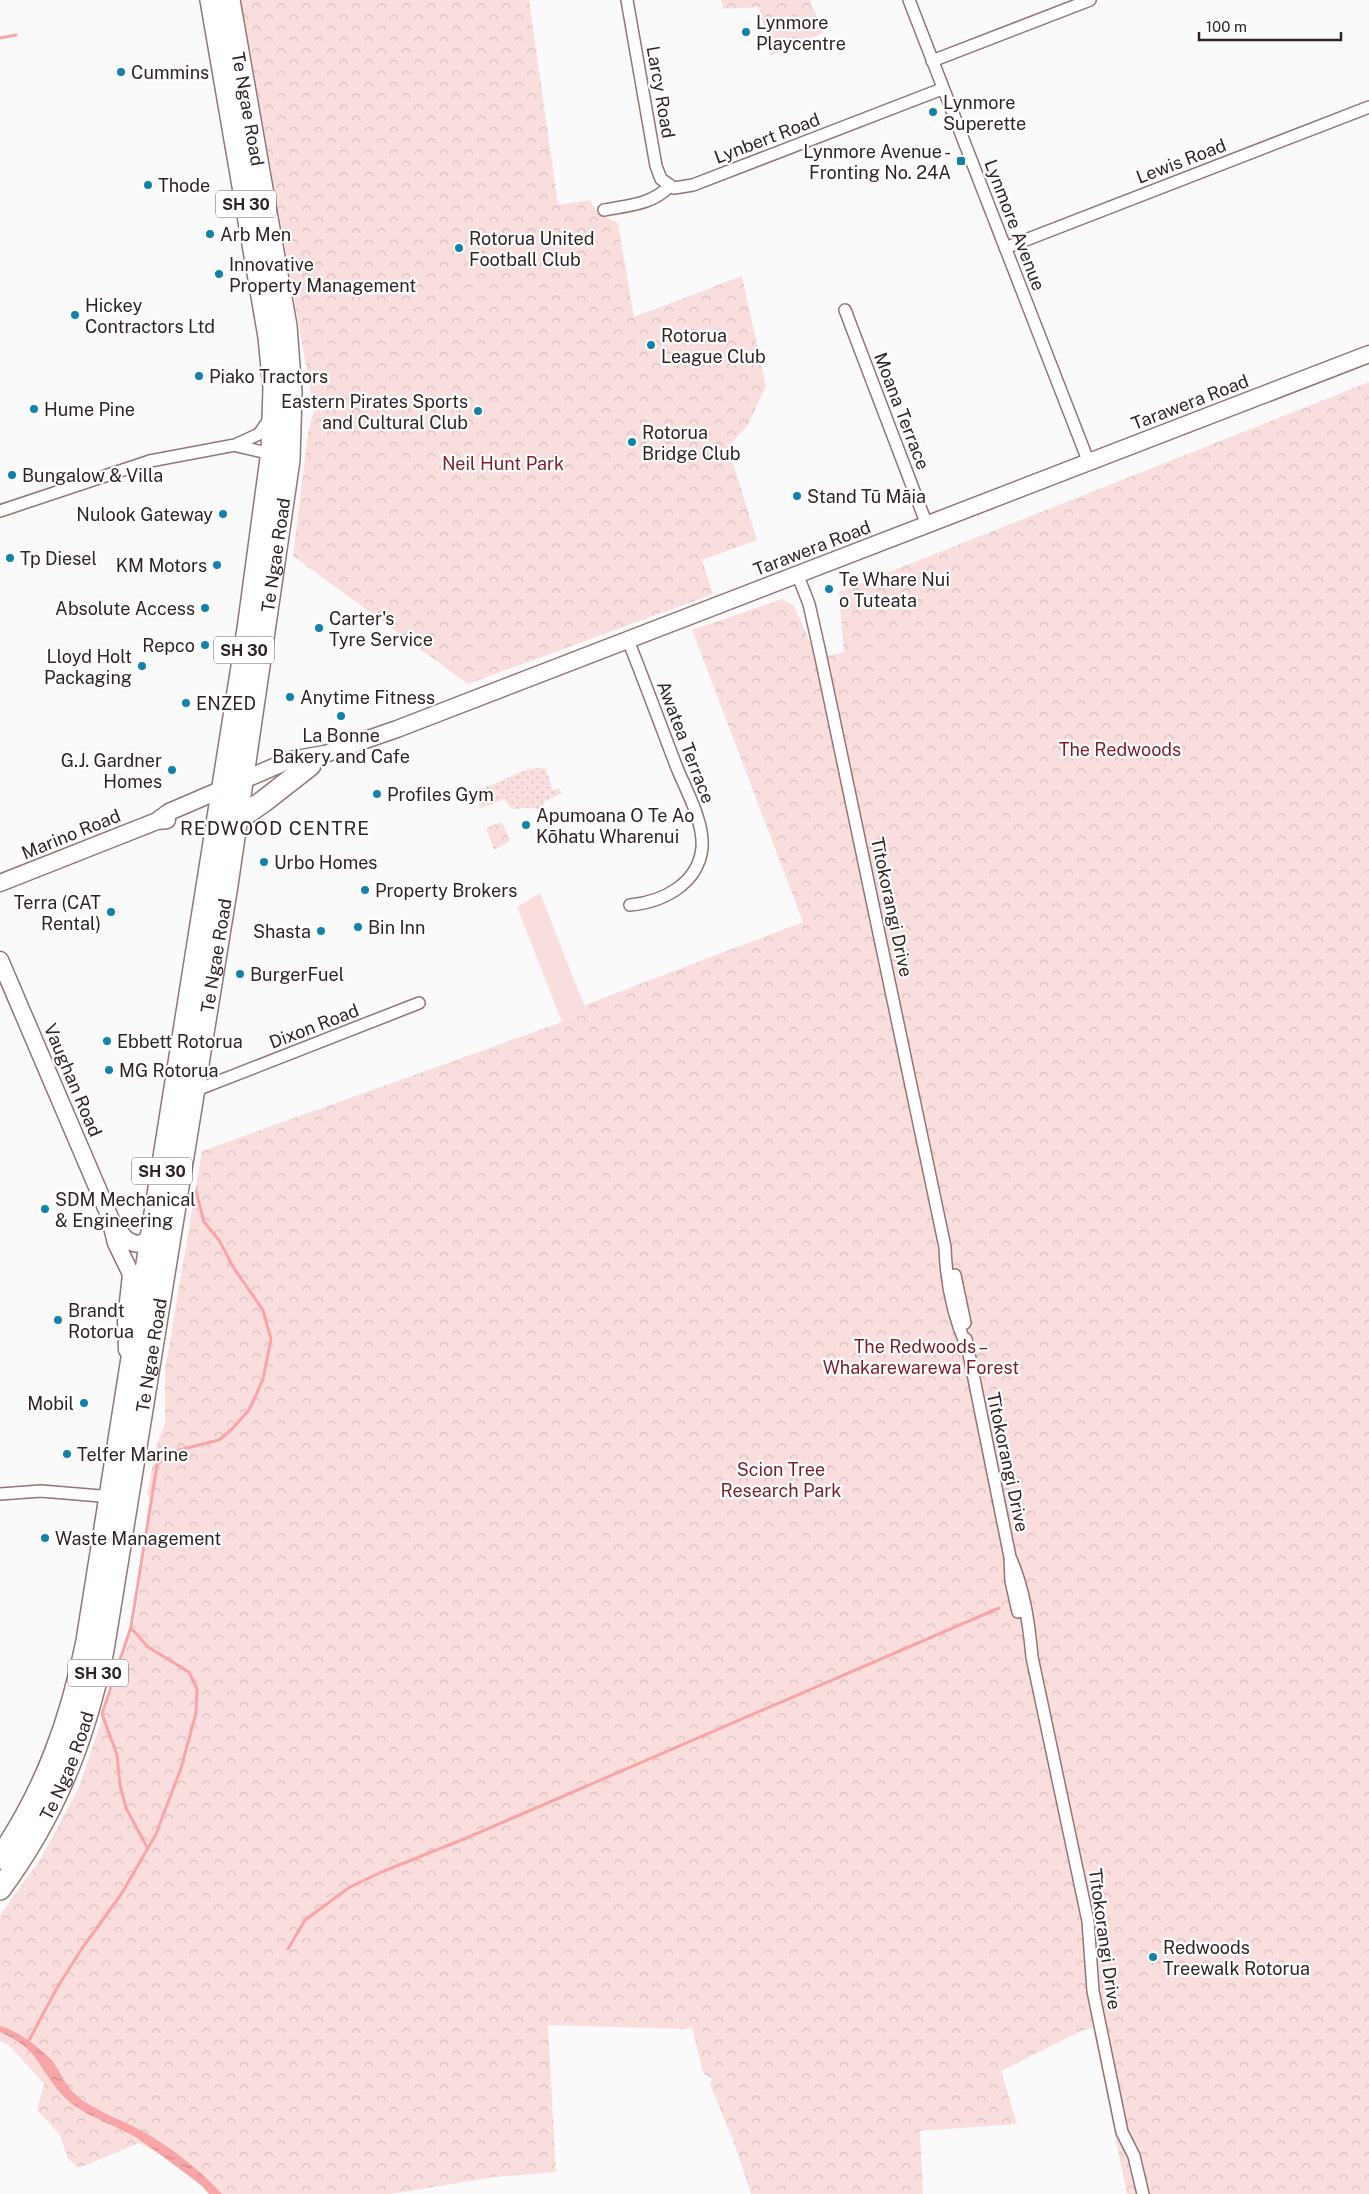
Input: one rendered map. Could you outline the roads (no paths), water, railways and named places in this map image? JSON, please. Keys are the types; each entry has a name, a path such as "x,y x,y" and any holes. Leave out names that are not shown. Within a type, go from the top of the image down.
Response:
{"highway":[{"name":"Te Ngae Road","path":"3,1874 61,1788 88,1711 103,1650 131,1367 152,1236 286,482 274,452 274,409 269,337 211,0"},
{"name":"Te Ngae Road","path":"119,1498 194,1091 238,819 231,791 248,629 274,452 291,393 286,326 229,0"},
{"path":"238,819 317,760"}],"main road":[{"name":"Tarawera Road","path":"231,791 290,760 317,760 798,576 927,524 1369,354"},
{"name":"Marino Road","path":"0,884 157,821 174,820 231,791"},
{"name":"Vaughan Road","path":"0,960 5,985 109,1215 124,1238 132,1244 141,1244 152,1236"},
{"name":"Vaughan Road","path":"109,1215 116,1243 131,1274 126,1345 131,1367"}],"street":[{"name":"Larcy Road","path":"627,0 656,166 661,179 670,186"},
{"name":"Lynmore Avenue","path":"909,0 1089,463"},
{"path":"932,61 1090,0"},
{"name":"Lynbert Road","path":"670,186 682,188 693,185 942,89"},
{"name":"Lewis Road","path":"1005,248 1369,107"},
{"path":"604,210 649,202 670,186"},
{"name":"Moana Terrace","path":"844,310 927,524"},
{"path":"0,511 150,461 235,446 259,434 268,423 274,409"},
{"path":"235,446 274,452"},
{"name":"Tītokorangi Drive","path":"798,576 809,604 820,653 945,1247 952,1263 960,1299 966,1345 1010,1557 1011,1581 1023,1634 1032,1657 1088,1921 1094,1997 1122,2132 1134,2156 1143,2194"},
{"name":"Awatea Terrace","path":"628,640 695,814 702,838 698,864 683,885 651,902 630,905"},
{"name":"Dixon Road","path":"194,1091 419,1004"},
{"path":"0,1494 41,1491 119,1498"}],"water":[{"path":"0,2026 22,2036 42,2051 53,2062 69,2088 79,2097 96,2109 144,2132 165,2145 195,2168 222,2194 209,2194 202,2186 137,2138 91,2116 66,2099 32,2054 24,2046 0,2032"}],"waterway":[{"path":"0,38 16,35"},
{"path":"148,1849 126,1808 120,1785 117,1755 102,1714 131,1627 157,1465 171,1452 219,1440 232,1429 249,1410 263,1379 271,1339 263,1310 233,1267 219,1240 204,1222 196,1191"},
{"path":"288,1949 305,1920 350,1887 999,1608"},
{"path":"27,2044 58,1986 83,1947 122,1893 156,1834 181,1768 196,1713 197,1689 189,1672 148,1647 131,1628"}],"place":[{"name":"Lynmore Playcentre","path":"746,32"},
{"name":"Cummins","path":"121,72"},
{"name":"Lynmore Superette","path":"933,112"},
{"name":"Lynmore Avenue - Fronting No. 24A","path":"961,161"},
{"name":"Thode","path":"148,185"},
{"name":"Arb Men","path":"210,234"},
{"name":"Rotorua United Football Club","path":"459,248"},
{"name":"Innovative Property Management","path":"219,274"},
{"name":"Hickey Contractors Ltd","path":"75,315"},
{"name":"Rotorua League Club","path":"651,345"},
{"name":"Piako Tractors","path":"199,376"},
{"name":"Hume Pine","path":"34,409"},
{"name":"Eastern Pirates Sports and Cultural Club","path":"478,411"},
{"name":"Rotorua Bridge Club","path":"632,442"},
{"name":"Bungalow & Villa","path":"12,475"},
{"name":"Stand Tū Māia","path":"797,496"},
{"name":"Nulook Gateway","path":"223,514"},
{"name":"Tp Diesel","path":"10,558"},
{"name":"KM Motors","path":"217,565"},
{"name":"Te Whare Nui o Tuteata","path":"829,589"},
{"name":"Absolute Access","path":"205,608"},
{"name":"Carter's Tyre Service","path":"319,628"},
{"name":"Repco","path":"205,645"},
{"name":"Lloyd Holt Packaging","path":"142,666"},
{"name":"Anytime Fitness","path":"290,697"},
{"name":"ENZED","path":"186,703"},
{"name":"La Bonne Bakery and Cafe","path":"341,716"},
{"name":"G.J. Gardner Homes","path":"172,770"},
{"name":"Profiles Gym","path":"377,794"},
{"name":"Apumoana O Te Ao Kōhatu Wharenui","path":"526,825"},
{"name":"Urbo Homes","path":"264,862"},
{"name":"Property Brokers","path":"365,890"},
{"name":"Terra (CAT Rental)","path":"111,912"},
{"name":"Bin Inn","path":"358,927"},
{"name":"Shasta","path":"321,931"},
{"name":"BurgerFuel","path":"240,974"},
{"name":"Ebbett Rotorua","path":"107,1041"},
{"name":"MG Rotorua","path":"109,1070"},
{"name":"SDM Mechanical & Engineering","path":"45,1209"},
{"name":"Brandt Rotorua","path":"58,1320"},
{"name":"Mobil","path":"84,1403"},
{"name":"Telfer Marine","path":"67,1454"},
{"name":"Waste Management","path":"45,1538"},
{"name":"Redwoods Treewalk Rotorua","path":"1153,1957"}],"district":[{"name":"REDWOOD CENTRE","path":"275,828"}],"park label":[{"name":"Neil Hunt Park","path":"503,463"},
{"name":"The Redwoods","path":"1120,749"},
{"name":"The Redwoods – Whakarewarewa Forest","path":"921,1356"},
{"name":"Scion Tree Research Park","path":"781,1479"}]}
